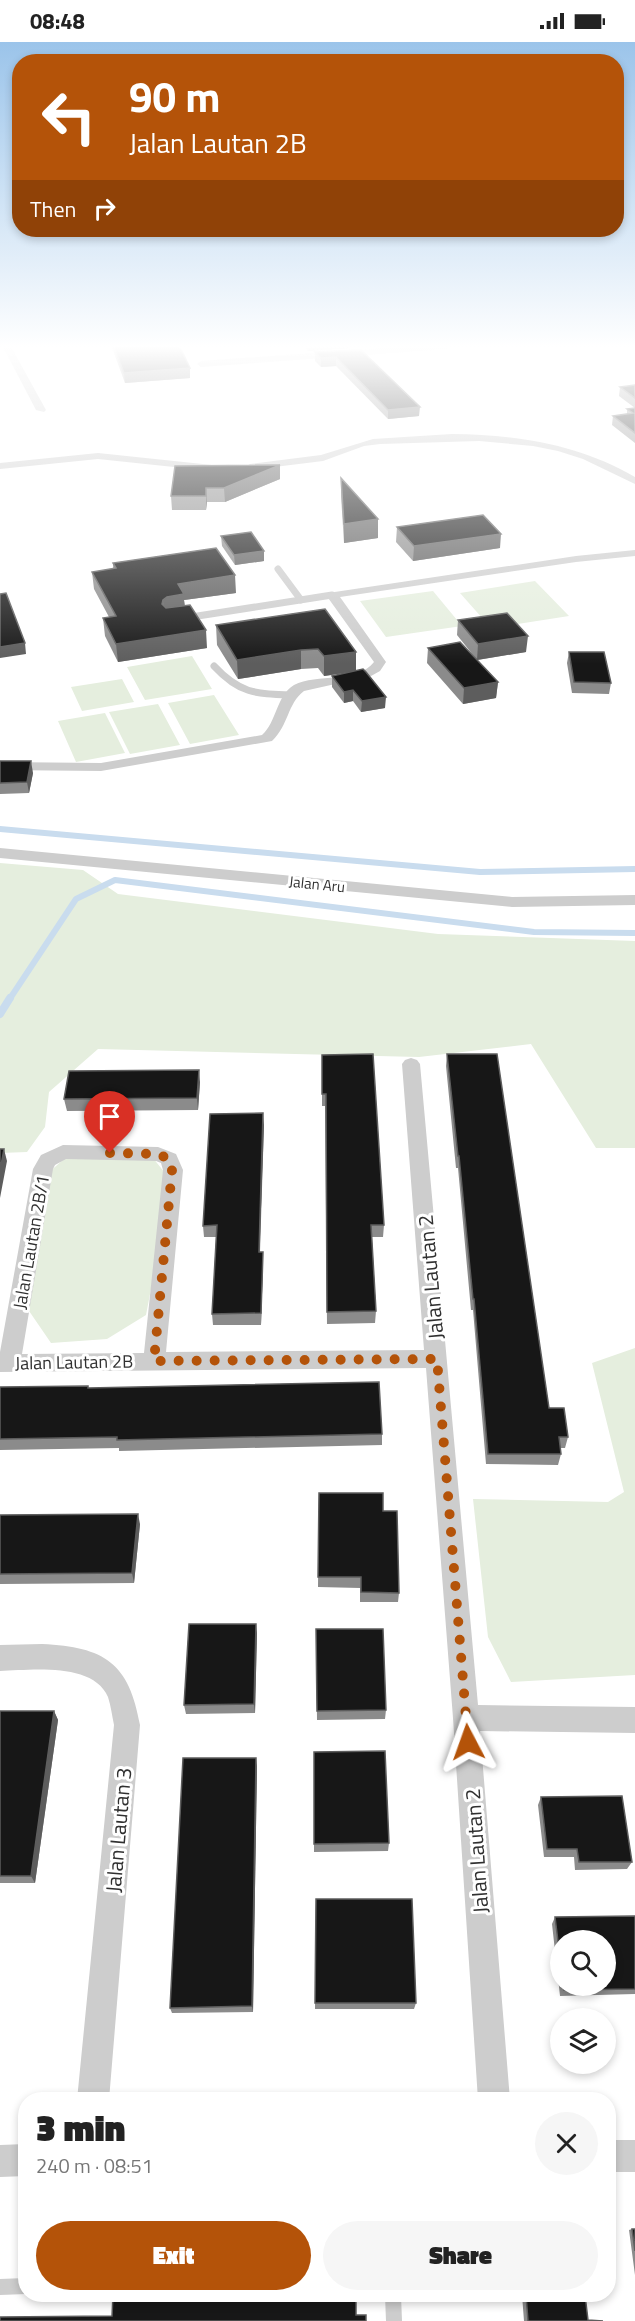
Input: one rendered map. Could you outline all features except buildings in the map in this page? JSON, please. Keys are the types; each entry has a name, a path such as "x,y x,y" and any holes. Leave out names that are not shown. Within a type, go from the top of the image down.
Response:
{"street":[{"path":"243,468 324,458 341,451"},
{"path":"568,451 589,458 635,482"},
{"path":"0,466 111,456 222,468"},
{"path":"0,766 101,767 267,738 276,730 290,694 304,685 368,674 378,667 380,662 333,595 576,559 635,553"},
{"name":"Jalan Aru","path":"0,852 512,903 635,900"},
{"name":"Jalan Lautan 2","path":"411,1064 466,1718 493,2092"},
{"name":"Jalan Lautan 2B/1","path":"4,1363 43,1169 48,1160 63,1152 158,1154 169,1159 172,1170 154,1361"},
{"name":"Jalan Lautan 2B","path":"4,1363 437,1359"},
{"name":"Jalan Lautan 3","path":"0,1658 53,1658 92,1665 110,1678 123,1700 127,1725 94,2092"},
{"path":"466,1718 635,1720"},
{"path":"616,2156 635,2156"},
{"path":"0,2161 18,2160"}],"lane":[{"path":"278,569 301,600"},
{"path":"180,618 333,595"},
{"path":"214,666 228,682 238,689 249,693 290,694"},
{"path":"0,2287 18,2286"},
{"path":"393,2302 394,2321"}],"green space":[{"path":"535,581 569,616 491,628 460,593"},
{"path":"433,591 462,626 386,637 360,601"},
{"path":"192,656 212,689 145,700 127,667"},
{"path":"122,679 134,702 82,711 71,687"},
{"path":"214,695 239,735 190,744 168,703"},
{"path":"158,704 180,745 130,754 109,712"},
{"path":"105,713 125,753 76,762 58,721"},
{"path":"0,863 83,870 118,894 438,934 635,941 635,1148 596,1148 531,1044 419,1057 98,1049 49,1092 45,1127 27,1152 0,1153"},
{"path":"153,1158 165,1173 156,1263 146,1315 107,1339 51,1343 27,1308 47,1174 64,1159"},
{"path":"635,1348 635,1675 511,1682 488,1637 473,1499 608,1502 624,1492 592,1363"}],"waterway":[{"path":"0,829 480,872 635,869"},
{"path":"9,1000 76,899 115,880 534,932 635,933"},
{"path":"0,1014 10,998"}],"route":[{"path":"110,1153 158,1154 169,1159 172,1170 154,1361 437,1359 468,1742"}]}
